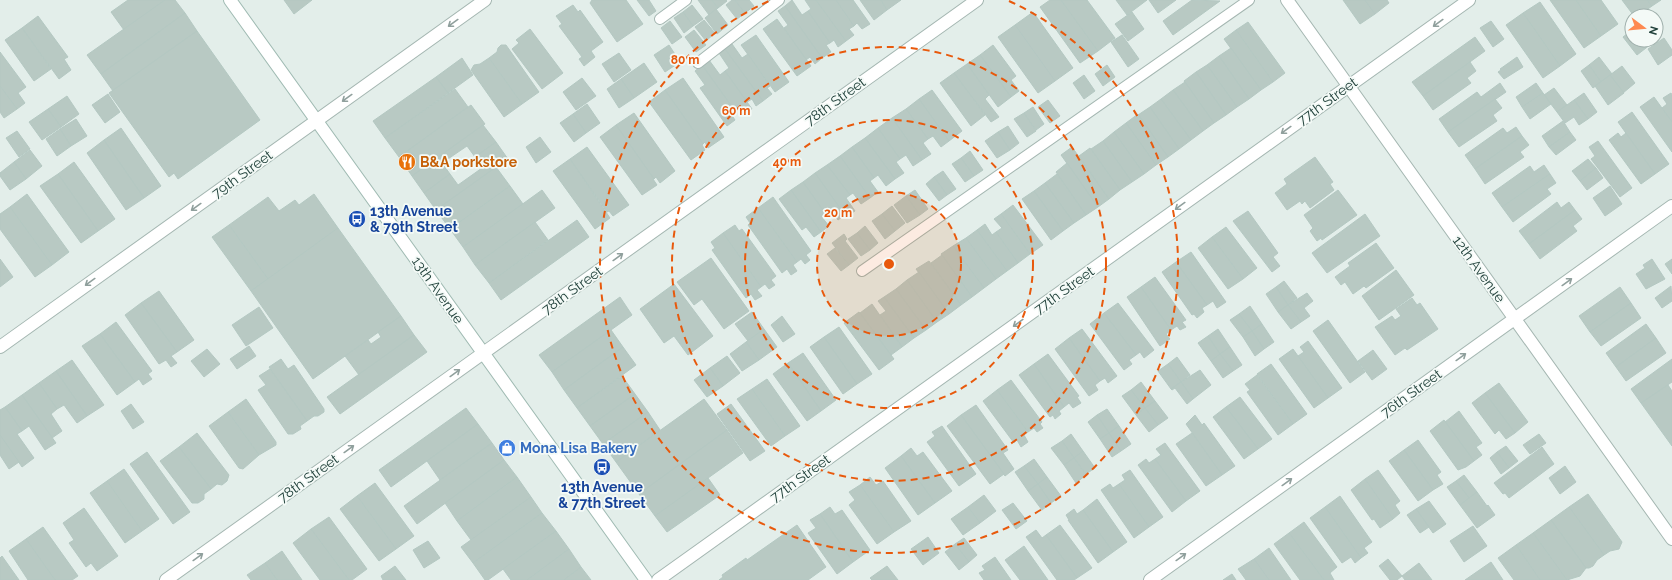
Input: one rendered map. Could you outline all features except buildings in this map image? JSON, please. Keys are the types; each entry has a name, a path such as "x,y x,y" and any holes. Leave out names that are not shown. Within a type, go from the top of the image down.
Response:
{"street":[{"name":"13th Avenue","path":"230,0 482,354 646,580"},
{"name":"79th Street","path":"0,347 485,0"},
{"name":"78th Street","path":"166,580 977,0"},
{"name":"12th Avenue","path":"1287,0 1672,539"},
{"name":"77th Street","path":"658,580 1469,0"},
{"name":"76th Street","path":"1150,580 1672,206"}],"lane":[{"path":"660,19 686,0"},
{"path":"698,63 779,0"},
{"path":"862,271 1249,0"}],"place":[{"name":"B&A porkstore","path":"407,162"},
{"name":"13th Avenue & 79th Street","path":"357,219"},
{"name":"Mona Lisa Bakery","path":"507,448"},
{"name":"13th Avenue & 77th Street","path":"602,467"}]}
